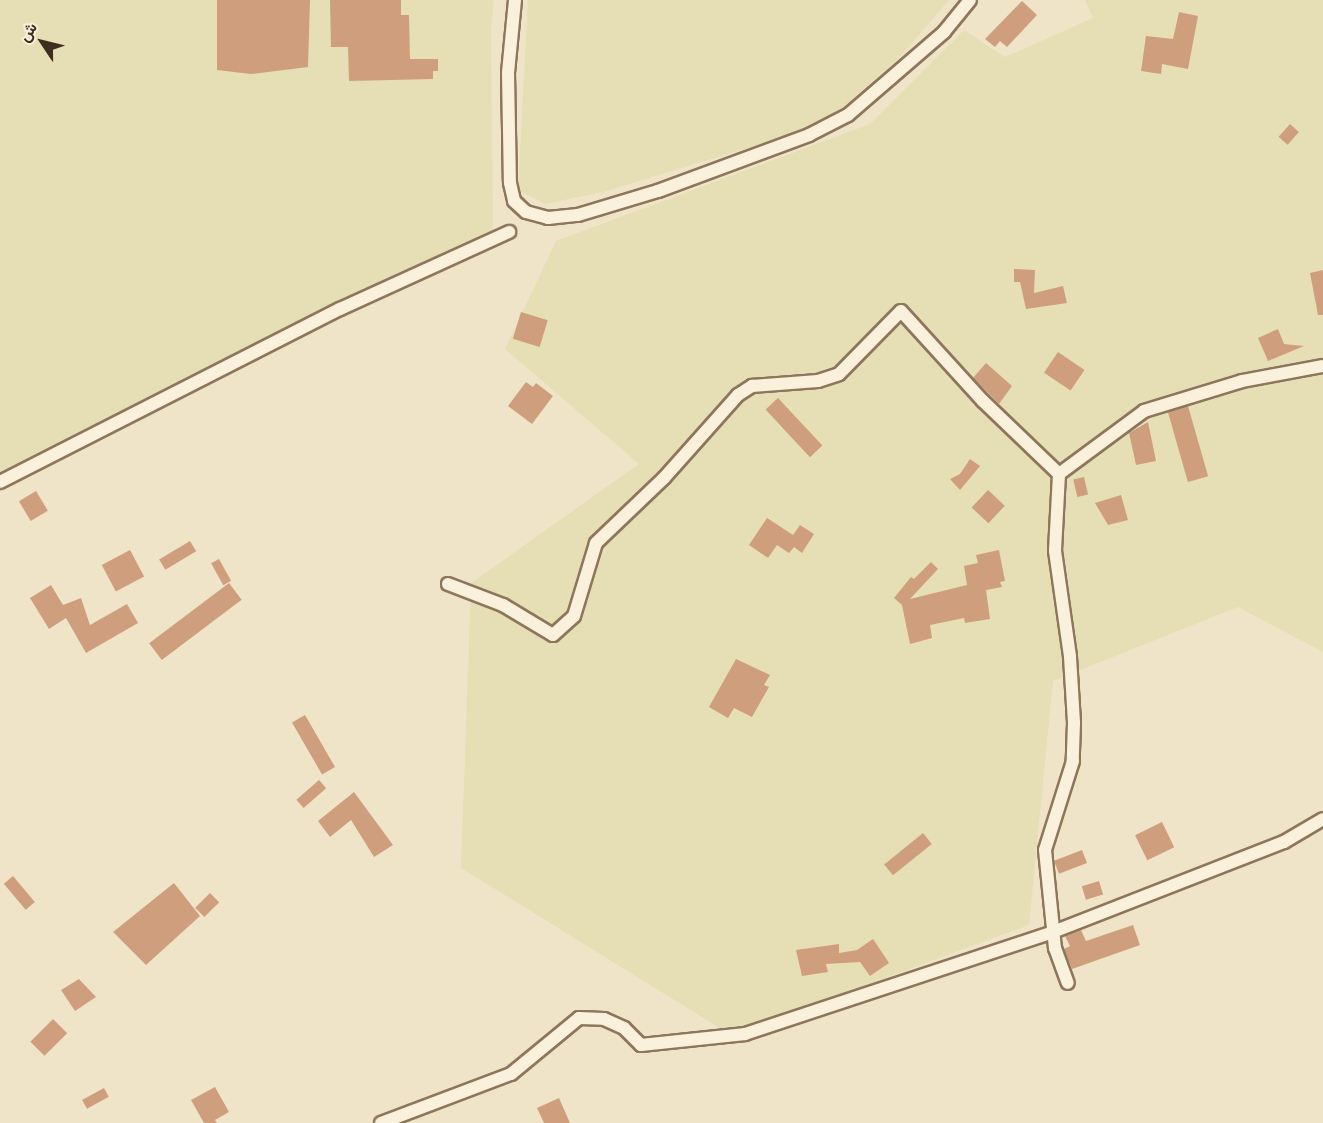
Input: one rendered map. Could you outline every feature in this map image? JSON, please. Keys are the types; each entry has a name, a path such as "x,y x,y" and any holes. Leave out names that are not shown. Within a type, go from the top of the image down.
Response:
{"street":[{"path":"515,0 508,72 510,183 514,201 526,212 548,218 578,216 658,191 809,135 848,115 944,32 970,0"},
{"path":"0,482 340,309 509,232"},
{"path":"448,584 503,605 553,635 574,616 596,543 664,478 738,395 752,386 818,381 839,374 901,311 983,401 1059,474 1055,551 1070,657 1074,723 1073,761 1045,850 1053,932 1068,984"},
{"path":"1059,474 1144,411 1242,381 1323,366"},
{"path":"381,1123 511,1074 579,1018 604,1019 624,1028 641,1045 746,1034 1053,932 1284,842 1323,819"}],"shaded area":[{"path":"0,0 494,0 491,28 493,239 0,481"},
{"path":"528,0 949,0 899,58 833,116 784,137 603,192 545,204 518,190"},
{"path":"1085,0 1323,0 1323,652 1238,607 1053,681 1029,925 731,1035 461,868 471,583 639,464 505,349 556,241 870,124 964,30 1005,57 1093,18"}],"building":[{"path":"217,0 310,0 308,67 251,74 217,70"},
{"path":"330,0 401,0 401,15 409,15 410,59 438,59 438,71 433,71 433,79 349,81 348,47 331,47"},
{"path":"1022,1 1037,15 1007,47 1000,41 995,47 985,39"},
{"path":"1179,12 1198,16 1188,69 1162,64 1161,74 1141,71 1146,36 1173,39"},
{"path":"1290,124 1299,132 1288,145 1279,137"},
{"path":"1014,269 1035,270 1034,293 1063,286 1067,303 1026,309 1020,282 1014,282"},
{"path":"1323,270 1323,315 1318,315 1310,273"},
{"path":"521,312 548,320 540,347 513,339"},
{"path":"1278,329 1284,344 1304,346 1268,361 1258,338"},
{"path":"1058,352 1085,370 1071,391 1044,373"},
{"path":"986,363 1012,386 999,404 973,378"},
{"path":"526,382 533,387 536,383 553,396 532,424 508,406"},
{"path":"778,398 822,446 810,457 766,410"},
{"path":"1188,406 1208,476 1188,482 1168,412"},
{"path":"1148,422 1156,461 1136,465 1129,433"},
{"path":"970,459 980,466 960,490 950,479 960,474"},
{"path":"1084,477 1088,495 1077,497 1073,479"},
{"path":"988,490 1005,506 988,523 972,508"},
{"path":"36,491 48,511 31,521 19,501"},
{"path":"1121,495 1128,520 1108,525 1095,503"},
{"path":"767,518 793,535 800,525 814,534 802,553 794,547 789,553 777,545 768,558 749,545"},
{"path":"190,541 196,551 165,570 159,560"},
{"path":"130,550 144,576 116,592 102,565"},
{"path":"999,550 1005,581 1000,582 1002,587 986,590 990,619 965,623 964,618 930,625 932,638 910,644 902,605 894,598 911,577 914,579 931,562 938,569 910,599 967,585 964,566 978,563 976,555"},
{"path":"219,559 231,581 223,585 211,563"},
{"path":"229,583 242,600 162,660 149,643"},
{"path":"51,585 63,605 81,598 90,625 127,604 138,623 86,653 66,618 49,629 30,598"},
{"path":"736,659 770,675 764,685 769,687 752,717 734,708 728,718 709,707"},
{"path":"305,715 335,767 322,774 292,722"},
{"path":"319,780 326,788 304,808 296,800"},
{"path":"354,792 393,845 374,857 351,820 330,837 318,821"},
{"path":"1162,822 1174,847 1147,860 1135,835"},
{"path":"923,833 932,844 893,875 884,864"},
{"path":"1082,850 1087,863 1059,874 1054,861"},
{"path":"13,876 35,902 26,910 4,884"},
{"path":"1099,881 1103,894 1086,900 1082,886"},
{"path":"174,883 200,916 146,965 113,932"},
{"path":"210,893 219,902 204,917 195,908"},
{"path":"1133,925 1140,945 1072,969 1064,949 1070,946 1065,936 1081,930 1086,941"},
{"path":"873,939 889,963 870,976 860,962 826,964 828,972 802,976 796,950 839,944 839,953 857,950"},
{"path":"79,979 96,997 75,1011 61,990"},
{"path":"53,1019 67,1033 45,1056 30,1042"},
{"path":"215,1087 229,1112 215,1120 217,1123 204,1123 191,1100"},
{"path":"104,1088 109,1097 87,1109 82,1100"},
{"path":"559,1098 570,1123 544,1123 537,1108"}]}
